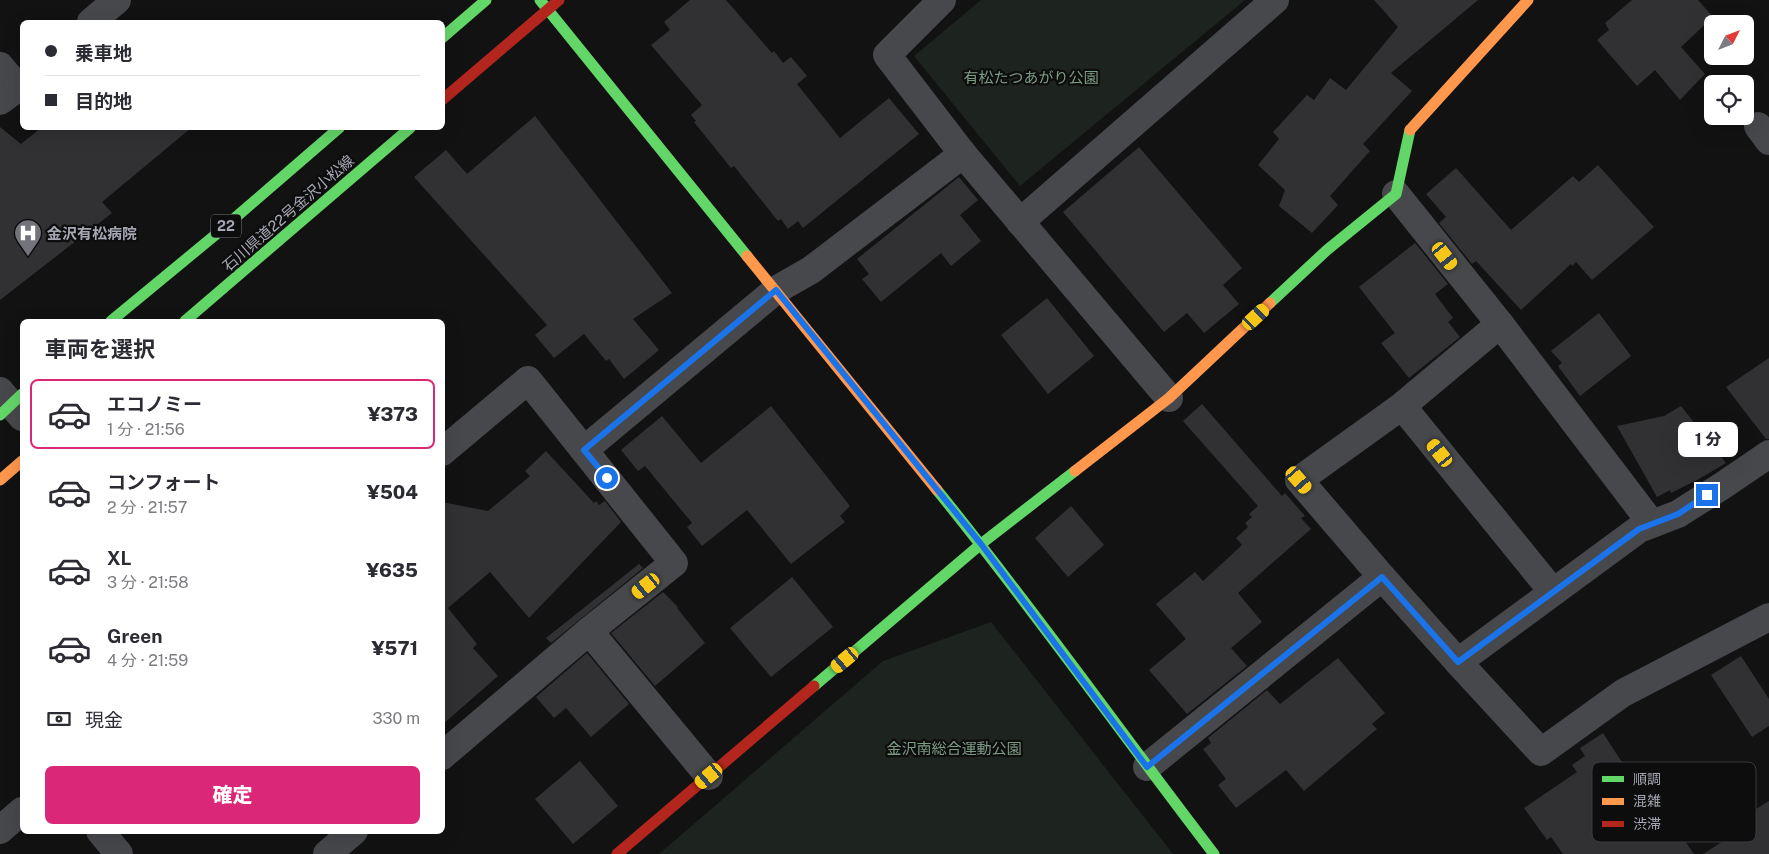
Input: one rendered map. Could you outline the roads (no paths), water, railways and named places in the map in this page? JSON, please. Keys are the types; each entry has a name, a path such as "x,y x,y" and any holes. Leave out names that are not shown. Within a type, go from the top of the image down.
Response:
{"street":[{"path":"93,20 117,0"},
{"path":"445,35 486,0"},
{"path":"445,97 544,5 558,0"},
{"path":"942,0 887,55 963,154 1169,398"},
{"path":"1020,222 1275,0"},
{"path":"617,854 981,544 1169,398 1327,250 1396,194 1410,130 1528,0"},
{"path":"544,5 981,544 1214,854"},
{"path":"0,66 14,92"},
{"name":"石川県道22号金沢小松線","path":"113,319 214,236 337,130"},
{"name":"石川県道22号金沢小松線","path":"187,319 408,130"},
{"path":"584,450 776,290 812,270 963,154"},
{"path":"1396,194 1500,324 1652,524"},
{"path":"1500,324 1402,406 1299,480 1458,662 1541,752 1623,693 1769,617"},
{"path":"445,449 528,380 674,562 589,631 445,753"},
{"path":"1402,406 1553,592"},
{"path":"1458,662 1639,529 1678,514 1769,454"},
{"path":"0,480 20,463"},
{"path":"1147,767 1382,577"},
{"path":"589,631 709,776"},
{"path":"0,830 20,813"},
{"path":"102,834 119,854"},
{"path":"327,854 350,834"}],"place":[{"name":"金沢有松病院","path":"28,257"}],"park label":[{"name":"有松たつあがり公園","path":"1031,77"},
{"name":"金沢南総合運動公園","path":"954,748"}]}
